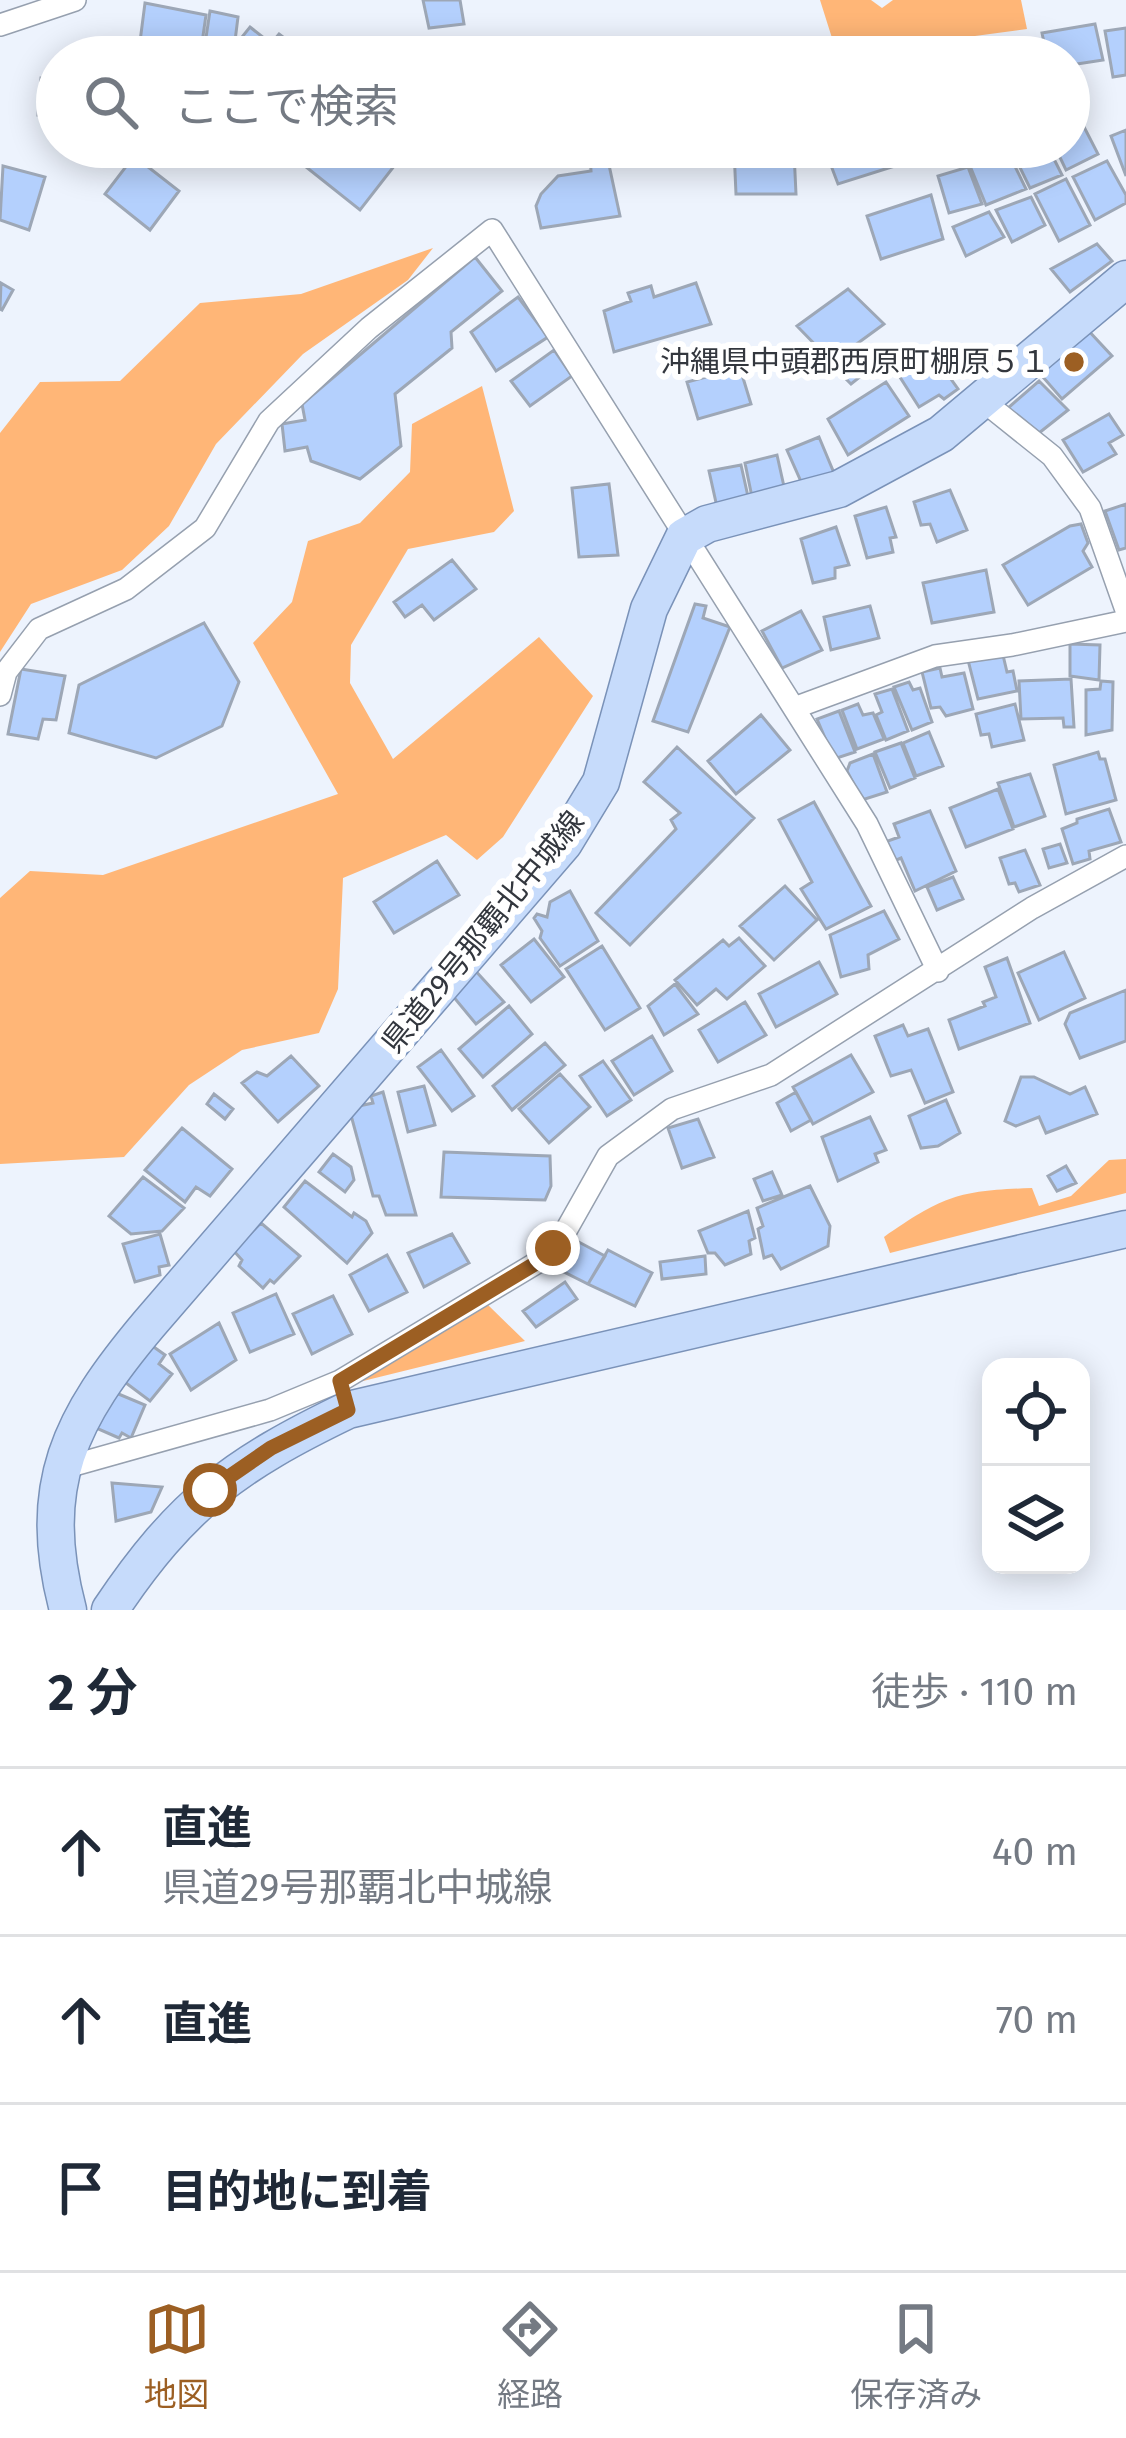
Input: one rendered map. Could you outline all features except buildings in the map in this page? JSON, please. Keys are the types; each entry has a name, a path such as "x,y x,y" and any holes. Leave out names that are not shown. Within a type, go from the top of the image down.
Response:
{"main road":[{"path":"684,537 707,524 839,488 941,434 1126,279"},
{"name":"県道29号那覇北中城線","path":"68,1610 59,1538 60,1469 94,1395 120,1358 564,843 601,782 649,609 684,537"},
{"path":"110,1610 165,1537 279,1425 344,1396 1126,1228"}],"street":[{"path":"0,26 75,0"},
{"path":"0,695 6,672 39,629 126,589 205,528 269,421 368,328 492,230 866,824 938,971"},
{"path":"982,400 1052,456 1090,508 1126,605"},
{"path":"794,708 935,656 1126,621"},
{"path":"344,1396 538,1262 564,1234 608,1156 672,1109 771,1075 1032,908 1126,856"},
{"path":"60,1469 279,1425"}],"shaded area":[{"path":"820,0 871,0 882,8 893,0 1021,0 1027,29 975,36 831,36"},
{"path":"433,248 408,280 303,354 216,444 169,526 122,570 31,604 0,652 0,433 40,382 120,381 200,303 301,294"},
{"path":"482,386 514,511 494,532 408,549 351,645 350,683 393,759 539,637 593,696 503,837 477,860 446,835 343,878 338,989 319,1033 242,1050 189,1085 124,1157 0,1164 0,898 30,871 103,875 338,794 253,643 292,602 308,541 360,523 410,472 412,424"},
{"path":"1126,1159 1126,1193 890,1253 884,1237 922,1212 969,1194 1032,1188 1039,1206 1071,1196 1109,1160"},
{"path":"488,1305 525,1341 359,1382"}],"place":[{"name":"沖縄県中頭郡西原町棚原５１","path":"1074,362"}],"route":[{"path":"210,1490 271,1448 348,1410 340,1381 538,1262 553,1248"}]}
